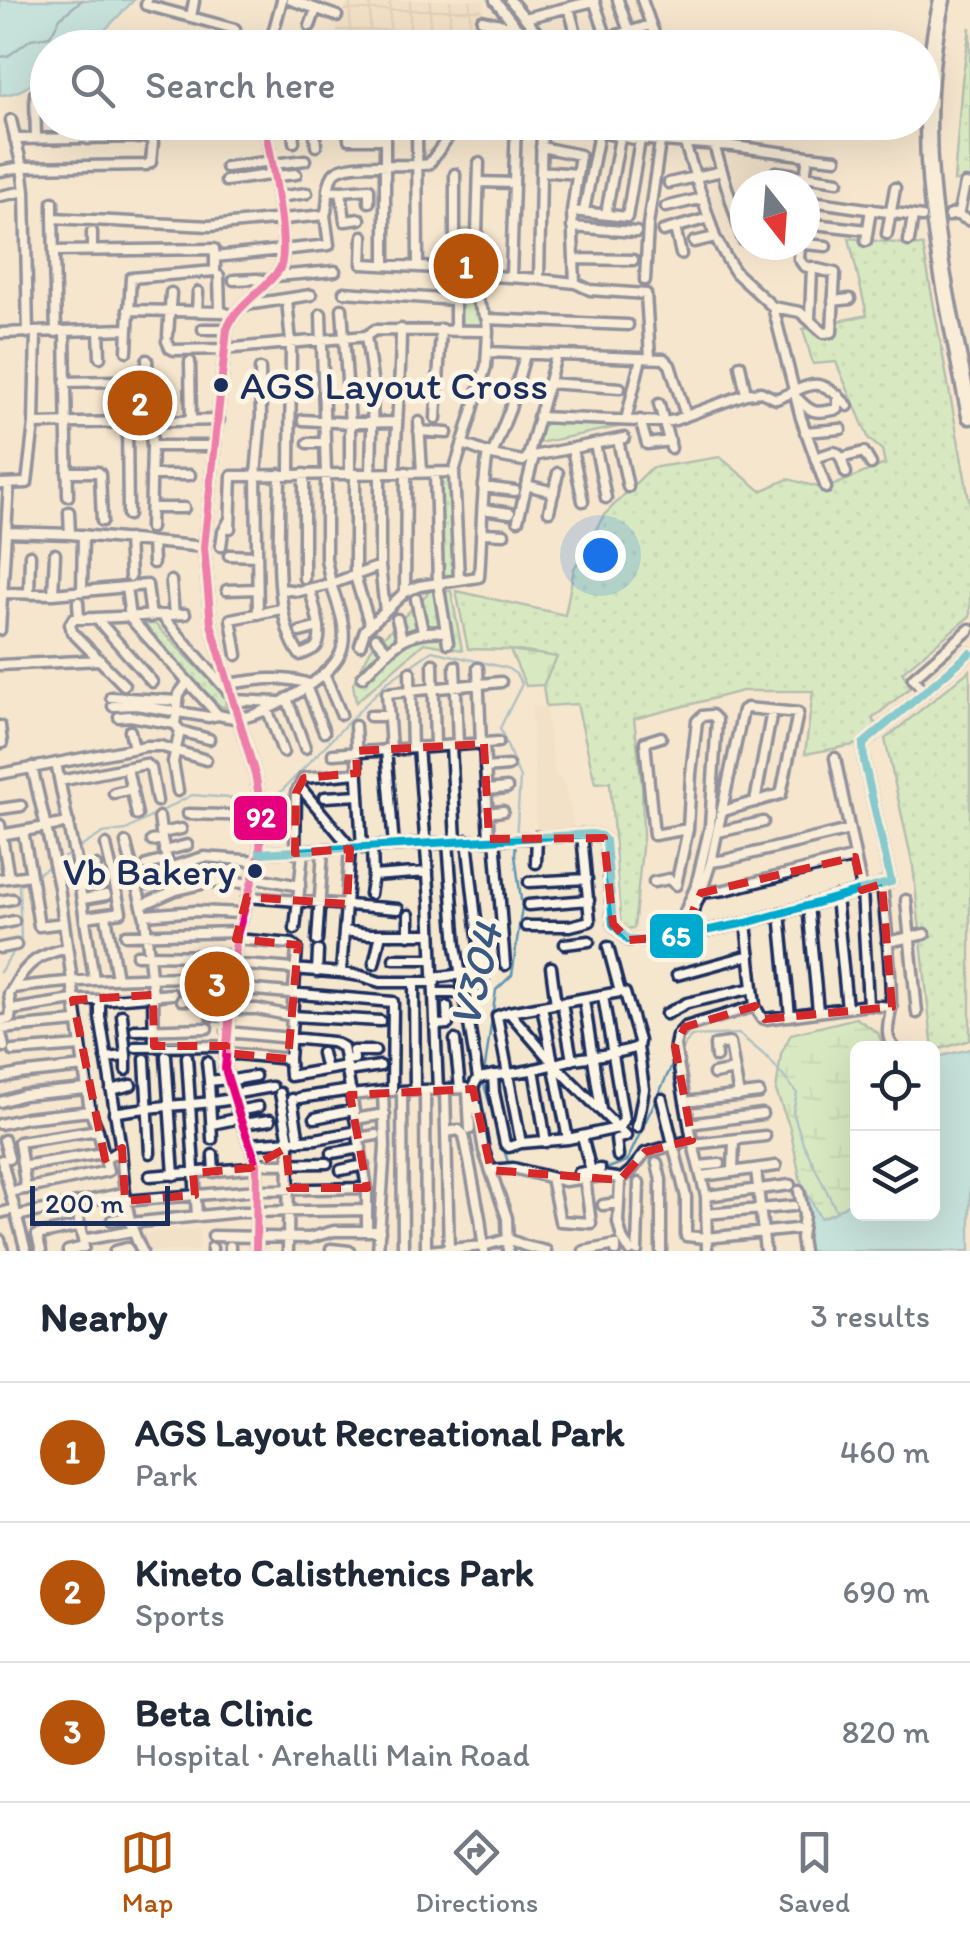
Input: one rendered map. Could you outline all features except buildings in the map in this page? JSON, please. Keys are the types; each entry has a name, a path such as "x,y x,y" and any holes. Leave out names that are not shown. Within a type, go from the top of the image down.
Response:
{"highway":[{"path":"937,30 942,0"},
{"path":"940,59 951,0"},
{"path":"927,140 934,223 970,369"},
{"path":"935,140 941,222 970,416"}],"street":[{"path":"273,30 282,0"},
{"path":"292,0 337,16"},
{"path":"495,0 518,28"},
{"path":"510,0 535,30"},
{"path":"525,18 594,0 604,30"},
{"path":"618,0 628,30"},
{"path":"642,0 653,30"},
{"path":"191,17 194,1"},
{"path":"146,3 236,29"},
{"path":"569,8 575,30"},
{"path":"310,26 316,9"},
{"path":"482,20 518,28"},
{"path":"635,30 651,25"},
{"path":"0,630 6,532 4,484 28,483 34,424 25,190 11,120"},
{"path":"15,140 30,139"},
{"path":"0,171 149,164 150,140"},
{"path":"256,1251 258,1164 228,1080 226,1050 236,936 259,857 261,812 210,624 204,547 227,329 233,316 284,262 275,169 268,140"},
{"path":"316,140 316,146"},
{"path":"385,140 385,265"},
{"path":"417,140 418,266"},
{"path":"215,257 330,245 328,190 336,170 348,166 428,164 446,140"},
{"path":"511,276 515,140"},
{"path":"539,279 543,140"},
{"path":"584,211 598,140"},
{"path":"606,214 619,140"},
{"path":"572,212 626,217 640,140 836,159"},
{"path":"645,280 660,142"},
{"path":"685,144 715,237 736,273 774,307 792,310 810,318 824,333 832,332 835,273 800,260"},
{"path":"714,145 730,197"},
{"path":"542,147 580,155 572,212 575,283"},
{"path":"806,170 808,156"},
{"path":"226,181 304,160"},
{"path":"458,579 454,472 487,352 487,320 476,301 479,163"},
{"path":"226,166 296,174"},
{"path":"541,171 577,174"},
{"path":"669,184 730,172"},
{"path":"455,174 455,330"},
{"path":"820,181 838,181"},
{"path":"479,182 512,183"},
{"path":"970,184 965,184 959,212 952,215 970,221"},
{"path":"328,190 369,188 369,202"},
{"path":"887,234 895,188"},
{"path":"0,196 25,190"},
{"path":"341,191 345,221 360,219"},
{"path":"278,197 307,193"},
{"path":"666,207 702,198"},
{"path":"53,202 68,496"},
{"path":"820,202 918,216 910,241"},
{"path":"866,241 871,209"},
{"path":"53,218 210,226 326,215"},
{"path":"663,231 709,218"},
{"path":"820,224 867,230"},
{"path":"454,226 478,226"},
{"path":"572,227 636,232"},
{"path":"674,228 681,254"},
{"path":"92,232 92,250"},
{"path":"363,236 362,264 454,269 575,283 590,290 646,294 646,357 626,420"},
{"path":"694,242 715,237"},
{"path":"722,249 730,245"},
{"path":"820,245 826,246"},
{"path":"54,250 214,249 214,270 132,277"},
{"path":"574,259 632,260"},
{"path":"127,351 132,264"},
{"path":"810,318 812,267"},
{"path":"234,280 335,270"},
{"path":"219,276 220,312"},
{"path":"171,292 168,338 174,350 343,339 366,336 375,330 488,332"},
{"path":"197,311 198,292"},
{"path":"344,292 454,300"},
{"path":"245,305 311,295"},
{"path":"287,300 291,343 280,589 281,609 292,645 300,656 315,649 319,642 310,590"},
{"path":"833,301 850,300"},
{"path":"774,307 794,392 826,488"},
{"path":"342,309 356,576 370,626"},
{"path":"128,310 220,312 233,316"},
{"path":"178,701 112,702 238,718 284,700 324,674 340,655 345,632 326,559 321,314"},
{"path":"487,320 628,325"},
{"path":"0,334 128,328"},
{"path":"203,329 227,329"},
{"path":"396,472 401,329"},
{"path":"436,418 441,329"},
{"path":"99,330 100,356"},
{"path":"366,336 373,386 385,611"},
{"path":"487,352 668,361 686,416"},
{"path":"360,646 362,634 405,592 478,576 483,487 490,454 510,409 525,355"},
{"path":"518,520 538,417 556,356"},
{"path":"147,360 152,423 150,528"},
{"path":"190,362 192,422"},
{"path":"740,365 746,394"},
{"path":"258,614 256,475 260,370"},
{"path":"65,382 115,381"},
{"path":"548,383 620,388"},
{"path":"538,417 665,422 746,394 761,392 776,399 825,385 848,406"},
{"path":"794,392 814,412 838,410 838,395"},
{"path":"640,420 647,444 671,444 659,404"},
{"path":"34,424 219,420"},
{"path":"303,420 396,422"},
{"path":"127,424 128,516"},
{"path":"422,472 420,427 447,433"},
{"path":"806,432 841,429"},
{"path":"462,444 523,461 621,439 628,487"},
{"path":"308,443 325,443"},
{"path":"595,444 606,498"},
{"path":"152,446 215,446"},
{"path":"572,448 583,501"},
{"path":"815,458 835,452 846,474"},
{"path":"840,458 864,452 871,464"},
{"path":"547,453 554,469 549,510"},
{"path":"68,472 100,474 102,520"},
{"path":"405,592 406,472"},
{"path":"221,546 222,532 230,524 232,476 454,472"},
{"path":"435,473 438,583 448,643"},
{"path":"304,474 304,578"},
{"path":"151,475 190,475"},
{"path":"526,485 554,492"},
{"path":"483,487 515,491"},
{"path":"151,508 184,508"},
{"path":"173,508 174,522"},
{"path":"483,509 510,512"},
{"path":"69,512 70,534"},
{"path":"6,532 204,547"},
{"path":"483,533 504,534"},
{"path":"82,590 83,535"},
{"path":"128,539 130,577"},
{"path":"152,542 152,563"},
{"path":"54,594 55,554"},
{"path":"230,555 258,556"},
{"path":"29,594 30,556"},
{"path":"280,589 310,590 380,566"},
{"path":"171,580 174,615"},
{"path":"2,594 54,594 126,587 147,581 151,617"},
{"path":"126,587 130,618 218,715"},
{"path":"227,590 257,589"},
{"path":"416,600 422,631"},
{"path":"78,602 79,618"},
{"path":"238,655 231,619 281,609"},
{"path":"124,685 72,632 73,619 185,614"},
{"path":"162,616 232,698 284,700"},
{"path":"96,618 152,682"},
{"path":"397,619 402,639"},
{"path":"300,632 319,627"},
{"path":"925,692 913,678 970,630"},
{"path":"362,677 402,639 422,631 446,632"},
{"path":"376,638 388,652"},
{"path":"147,865 204,857 259,857 492,838 598,835 606,841 613,924 628,940 652,942 746,923 891,882 863,744 970,654"},
{"path":"0,666 101,660"},
{"path":"433,664 435,746"},
{"path":"455,666 452,841 456,946 505,1144 568,1139 618,1128 624,1120 603,996"},
{"path":"478,668 487,813 506,966"},
{"path":"410,672 446,1132 449,1250"},
{"path":"324,674 341,714"},
{"path":"228,684 295,680 307,685 324,732"},
{"path":"178,791 173,766 178,701 188,682"},
{"path":"394,846 388,694 501,682"},
{"path":"284,700 305,748"},
{"path":"267,708 283,752"},
{"path":"678,936 702,892 711,862 743,710 798,713 784,789 778,796 723,811"},
{"path":"755,802 772,710"},
{"path":"654,882 669,879 676,885 688,830 697,721 712,715 716,720 710,826 696,886 678,936"},
{"path":"118,717 130,716 209,739"},
{"path":"370,716 390,716"},
{"path":"0,726 0,743"},
{"path":"355,726 359,794 373,876 370,894"},
{"path":"130,731 134,748"},
{"path":"661,736 645,742 654,835 688,830"},
{"path":"333,754 498,742"},
{"path":"0,774 160,746 206,760"},
{"path":"835,758 862,890 868,1005"},
{"path":"56,762 78,870 94,979"},
{"path":"60,781 148,765 158,801"},
{"path":"485,768 508,766"},
{"path":"6,1187 26,1188 108,1171 86,1090 58,882 32,767"},
{"path":"127,768 137,815"},
{"path":"295,930 300,886 296,793 304,778 357,773"},
{"path":"152,780 175,778"},
{"path":"300,787 351,849 341,973"},
{"path":"486,790 508,788"},
{"path":"114,792 132,789"},
{"path":"326,797 359,794"},
{"path":"0,809 20,806"},
{"path":"188,814 261,812"},
{"path":"487,813 503,812"},
{"path":"159,817 158,838 185,912"},
{"path":"718,832 763,822"},
{"path":"32,877 4,879 0,831 69,824"},
{"path":"158,838 182,829"},
{"path":"711,862 848,830"},
{"path":"22,831 40,926 64,923"},
{"path":"526,926 590,922 582,834"},
{"path":"536,862 537,836"},
{"path":"468,840 484,990"},
{"path":"126,843 148,934 154,1046"},
{"path":"106,844 120,910"},
{"path":"149,884 187,845"},
{"path":"675,895 679,893 688,850 704,854"},
{"path":"317,972 323,851"},
{"path":"702,892 725,890 855,857"},
{"path":"78,870 96,866"},
{"path":"373,876 428,872"},
{"path":"529,882 587,879"},
{"path":"80,884 99,880"},
{"path":"143,909 178,889 210,882 252,880 300,886"},
{"path":"882,884 892,1008 887,1032 889,1041"},
{"path":"83,899 106,895"},
{"path":"247,897 398,909"},
{"path":"836,898 846,1008"},
{"path":"0,902 12,899"},
{"path":"528,905 589,900"},
{"path":"906,900 918,1013"},
{"path":"808,905 818,1011"},
{"path":"86,917 143,909 242,913"},
{"path":"780,913 790,1016"},
{"path":"409,915 409,934"},
{"path":"106,916 117,978"},
{"path":"0,924 14,922"},
{"path":"746,923 755,1006 765,1019 868,1005 892,1008"},
{"path":"570,926 568,943 589,941"},
{"path":"344,932 431,934"},
{"path":"374,964 381,934"},
{"path":"888,942 925,934"},
{"path":"126,935 236,936 296,945 290,1076 347,1066 380,1066"},
{"path":"0,948 16,945"},
{"path":"608,947 620,992"},
{"path":"0,1020 10,1019 9,994 19,977 40,956 67,948"},
{"path":"137,955 233,960 341,973 380,982 435,980 461,974"},
{"path":"677,975 750,955"},
{"path":"394,959 432,959"},
{"path":"551,967 572,1060"},
{"path":"13,988 151,976 393,1002 392,1091 403,1251"},
{"path":"414,982 427,1251 484,1248 508,1239 546,1251"},
{"path":"666,1014 687,1003 753,988"},
{"path":"521,1143 497,1016 620,992 624,993 640,1041 644,1089 637,1127"},
{"path":"435,994 453,993"},
{"path":"11,1010 73,1000 172,994"},
{"path":"135,996 137,1010"},
{"path":"100,1000 125,1197 130,1223 142,1251"},
{"path":"182,1000 292,1016 380,1020"},
{"path":"584,1000 601,1110"},
{"path":"542,1006 568,1139"},
{"path":"707,1251 706,1196 675,1046 685,1027 755,1006"},
{"path":"447,1007 448,1024 484,1151 508,1218 508,1251"},
{"path":"211,1015 229,1009"},
{"path":"509,1012 626,1136 616,1139 618,1156"},
{"path":"122,1015 126,1070"},
{"path":"76,1022 0,1029 9,1049 80,1046"},
{"path":"391,1024 415,1025"},
{"path":"436,1025 448,1024"},
{"path":"135,1030 207,1028"},
{"path":"228,1032 339,1044 345,1051 368,1188 367,1230"},
{"path":"716,1057 715,1046 730,1043 739,1096"},
{"path":"136,1046 226,1050 289,1059"},
{"path":"288,1251 288,1165 294,1141 295,1099 351,1092 466,1088 486,1077 638,1047"},
{"path":"347,1066 354,1059 353,1051 374,1052"},
{"path":"322,1053 326,1070"},
{"path":"106,1058 126,1056"},
{"path":"166,1056 174,1175"},
{"path":"187,1057 197,1216"},
{"path":"145,1059 153,1176 250,1168 258,1164 327,1163"},
{"path":"207,1062 212,1139"},
{"path":"0,1078 84,1067"},
{"path":"534,1069 546,1142"},
{"path":"714,1074 734,1070"},
{"path":"209,1082 255,1076"},
{"path":"111,1090 131,1085"},
{"path":"114,1113 148,1106 210,1103 272,1087"},
{"path":"466,1088 470,1129"},
{"path":"0,1102 23,1095 86,1090"},
{"path":"378,1251 384,1114 392,1091"},
{"path":"280,1093 294,1141"},
{"path":"685,1102 759,1093"},
{"path":"662,1099 686,1197 686,1236"},
{"path":"240,1118 258,1106"},
{"path":"0,1124 90,1110"},
{"path":"315,1118 384,1114"},
{"path":"689,1124 762,1114"},
{"path":"212,1124 240,1118 270,1120"},
{"path":"26,1188 19,1142 98,1130"},
{"path":"446,1132 458,1130 464,1135 484,1248"},
{"path":"250,1144 358,1134 376,1136"},
{"path":"551,1178 560,1221 591,1223 589,1173 582,1136"},
{"path":"619,1246 620,1180 645,1152 672,1144 766,1136"},
{"path":"47,1138 51,1162"},
{"path":"4,1140 6,1187 26,1251"},
{"path":"733,1172 734,1140"},
{"path":"332,1153 361,1148"},
{"path":"23,1166 104,1156 121,1149"},
{"path":"4,1159 20,1155"},
{"path":"213,1155 214,1172"},
{"path":"341,1170 384,1157"},
{"path":"657,1163 661,1180 661,1251"},
{"path":"698,1166 720,1164"},
{"path":"429,1165 448,1165"},
{"path":"702,1176 776,1166"},
{"path":"491,1170 513,1168 565,1182 589,1173 620,1180"},
{"path":"756,1169 765,1251"},
{"path":"588,1251 619,1246 634,1251 639,1183"},
{"path":"706,1196 790,1185"},
{"path":"0,1213 125,1197 368,1188"},
{"path":"799,1191 804,1215 803,1251"},
{"path":"603,1205 618,1203"},
{"path":"68,1251 84,1248 75,1204"},
{"path":"706,1214 794,1206"},
{"path":"82,1240 130,1223 257,1211 367,1210"},
{"path":"112,1220 130,1223"},
{"path":"41,1251 37,1235 80,1226"},
{"path":"668,1233 706,1238 796,1229"},
{"path":"213,1236 309,1238 334,1232 380,1231"},
{"path":"0,1240 3,1251"},
{"path":"331,1250 349,1251"},
{"path":"116,1251 129,1251"}],"highlighted area":[{"path":"484,744 489,839 604,838 613,924 628,940 682,936 701,893 855,857 862,890 882,884 892,1007 765,1019 755,1006 685,1027 675,1046 692,1140 645,1152 620,1180 491,1170 473,1089 350,1095 367,1188 290,1188 286,1148 250,1168 193,1173 195,1195 125,1201 122,1148 105,1159 73,1000 153,995 154,1046 226,1046 226,1053 288,1059 298,945 236,939 237,932 247,897 347,904 350,849 295,853 296,793 304,778 357,773 356,751"}],"shaded area":[{"path":"349,0 484,0 479,30 337,30"},
{"path":"546,706 555,774 565,785 574,828 536,828 532,708"},
{"path":"200,1229 199,1251 146,1251 137,1234"}],"green space":[{"path":"970,27 970,181 954,181 962,81"},
{"path":"457,229 475,230 474,302 484,325 457,324"},
{"path":"849,238 923,246 970,505 970,616 902,672 911,687 872,719 879,728 859,744 805,754 813,691 742,691 634,719 643,838 634,928 621,929 610,782 595,783 577,704 546,706 543,685 557,657 468,649 456,591 565,615 574,569 604,515 651,468 720,457 761,491 788,479 825,489 885,464 882,450 869,439 836,362 813,364 803,329 867,315"},
{"path":"543,421 627,425 539,443"},
{"path":"452,477 456,576 441,577 437,478"},
{"path":"430,591 451,591 462,650 424,643 356,702 353,684 371,649"},
{"path":"155,624 224,695 227,708 220,706 140,626"},
{"path":"510,650 557,657 543,685 526,686"},
{"path":"970,670 970,1040 940,1049 940,1041 932,1041 913,866 885,739"},
{"path":"856,1018 878,1033 881,1041 850,1041 850,1202 820,1218 801,1182 790,1128 776,1091 781,1054 791,1034"}],"water":[{"path":"0,0 134,0 105,30 30,30 30,85 0,95"},
{"path":"970,1049 970,1251 806,1251 801,1182 820,1218 850,1202 850,1221 940,1221 940,1056"}],"waterway":[{"name":"V304","path":"262,800 272,801 386,683 432,651 507,668 516,674 522,684 500,728 520,778 515,855 522,907 512,975 496,990 484,1074"},
{"name":"V304","path":"34,876 103,833 126,830 192,795 254,800"},
{"name":"V304","path":"0,972 21,940 19,885 27,880"},
{"name":"V304","path":"679,1054 691,1036 739,1034 769,1059 797,1093 793,1112 803,1143 837,1212"},
{"name":"V304","path":"603,1170 627,1161 674,1061"},
{"name":"V304","path":"483,1082 500,1137"},
{"name":"V304","path":"502,1144 509,1165"}],"transit line":[{"name":"92","path":"256,1251 257,1164 225,1069 236,939 260,853 261,809 256,778 211,624 204,547 227,329 237,312 279,270 282,260 278,199 267,140"},
{"name":"65","path":"260,853 592,834 606,841 613,924 628,940 652,941 746,923 891,882 863,744 970,653"}],"place":[{"name":"AGS Layout Recreational Park","path":"466,266"},
{"name":"AGS Layout Cross","path":"221,385"},
{"name":"Kineto Calisthenics Park","path":"140,403"},
{"name":"Vb Bakery","path":"255,871"},
{"name":"Beta Clinic","path":"217,984"}]}
